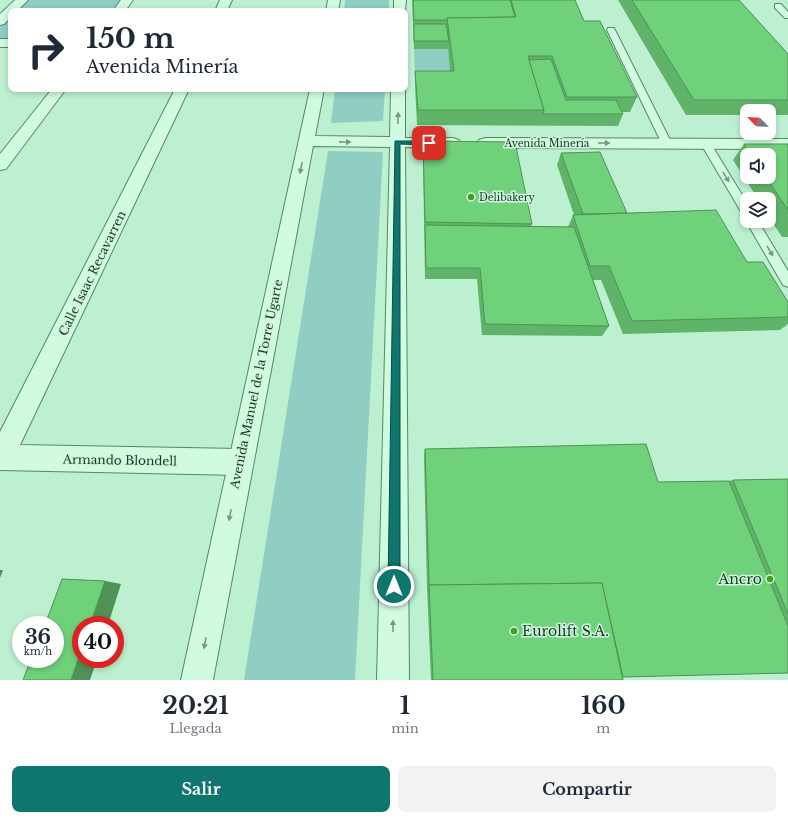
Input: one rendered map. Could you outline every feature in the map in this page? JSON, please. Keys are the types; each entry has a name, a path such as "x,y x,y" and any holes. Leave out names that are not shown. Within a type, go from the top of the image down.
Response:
{"street":[{"path":"14,8 22,0"},
{"path":"0,21 8,13"},
{"path":"0,165 57,92"},
{"name":"Calle Isaac Recavarren","path":"0,457 181,92"},
{"name":"Avenida Manuel de la Torre Ugarte","path":"197,680 240,462 316,92"},
{"path":"393,680 398,92"},
{"name":"Avenida Minería","path":"306,141 788,144"},
{"name":"Armando Blondell","path":"0,457 240,462"}],"lane":[{"path":"778,6 788,16"},
{"path":"610,30 667,144"},
{"path":"706,144 740,200"},
{"path":"756,228 788,282"}],"shaded area":[{"path":"27,0 123,0 117,8 19,8"},
{"path":"345,0 389,0 389,8 344,8"},
{"path":"8,19 8,42 0,42 0,26"},
{"path":"414,49 448,49 452,86 415,86"},
{"path":"335,92 385,92 383,121 331,123"},
{"path":"328,151 383,152 355,680 244,680"}],"building":[{"path":"413,0 510,0 515,17 414,20"},
{"path":"511,0 575,0 584,21 600,21 637,97 567,97 552,56 528,56 544,110 418,110 415,71 454,71 447,18 516,17"},
{"path":"632,0 739,0 788,54 788,100 694,100"},
{"path":"414,24 446,24 449,41 414,41"},
{"path":"551,59 566,100 616,100 623,114 543,114 544,110 529,60"},
{"name":"Delibakery","path":"423,141 515,142 532,224 425,222"},
{"path":"744,144 788,144 788,210 771,184 776,184 776,148 747,148"},
{"path":"600,152 627,213 583,214 561,153"},
{"path":"716,210 747,262 763,262 788,302 788,317 632,321 609,266 590,266 573,215"},
{"path":"425,225 574,227 609,326 485,324 480,268 426,268"},
{"path":"646,444 658,482 729,481 788,626 788,673 623,677 602,583 429,585 425,449"},
{"path":"788,479 788,614 733,480"},
{"path":"62,579 105,581 93,616 72,616 72,668 75,668 71,680 23,680 28,668 64,668 64,616 48,616"},
{"name":"Eurolift S.A.","path":"602,583 623,680 433,680 429,585"}],"place":[{"name":"Delibakery","path":"471,197"},
{"name":"Ancro","path":"770,579"},
{"name":"Eurolift S.A.","path":"514,631"}],"route":[{"path":"394,586 397,142 429,143"}]}
